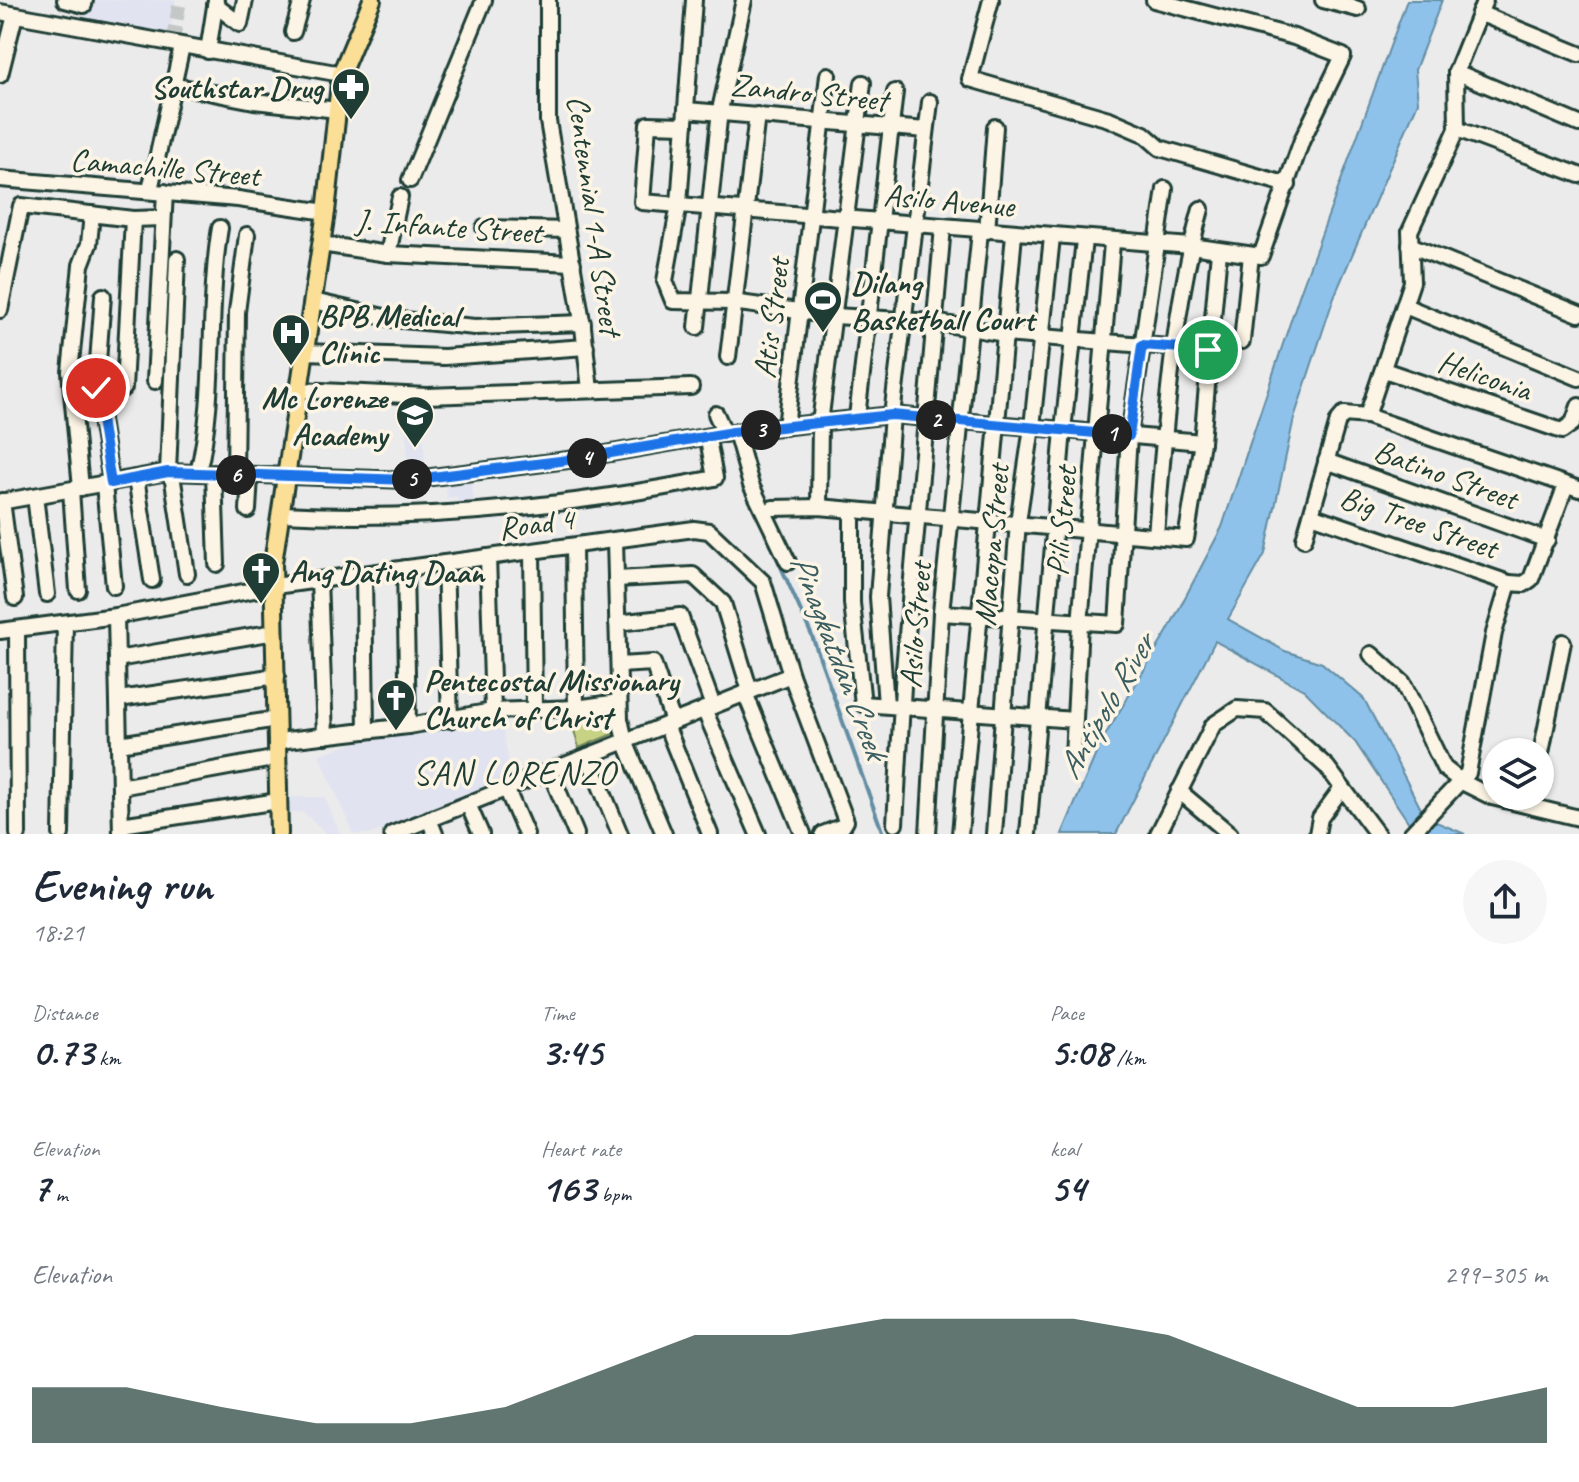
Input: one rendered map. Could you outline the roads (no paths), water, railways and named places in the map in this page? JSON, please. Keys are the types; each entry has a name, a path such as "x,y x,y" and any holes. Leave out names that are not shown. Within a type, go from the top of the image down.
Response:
{"main road":[{"path":"279,834 273,563 326,212 341,74 372,0"}],"street":[{"path":"65,0 84,5 85,0"},
{"path":"215,2 240,24 245,0"},
{"path":"293,32 302,0"},
{"path":"410,180 484,0"},
{"name":"Centennial 1-A Street","path":"548,0 548,121 583,323 590,390"},
{"path":"694,0 679,204 665,281 667,293 673,301 732,302 835,316 934,322 1005,334 1208,350"},
{"path":"697,327 720,110 744,0"},
{"path":"991,0 970,79 1109,119 1144,134 1149,142 1160,148 1288,185"},
{"path":"1154,0 1294,37 1343,56 1302,140 1263,254 1251,255 1242,341"},
{"path":"1323,0 1358,9"},
{"path":"208,51 215,2"},
{"path":"1367,416 1412,282 1410,231 1457,129 1456,72 1482,6 1579,54"},
{"path":"0,75 8,13 341,74"},
{"path":"155,381 162,218 157,191 175,44"},
{"path":"1456,72 1579,124"},
{"name":"Atis Street","path":"786,427 828,75"},
{"path":"819,507 820,423 863,83"},
{"path":"172,85 254,101 338,110"},
{"path":"857,417 895,92"},
{"path":"886,705 878,597 884,513 912,225 930,102"},
{"name":"Zandro Street","path":"642,201 648,124 720,110 926,130"},
{"path":"728,357 732,302 757,115"},
{"name":"Asilo Street","path":"928,834 941,613 995,127"},
{"path":"1457,129 1579,175"},
{"name":"Camachille Street","path":"0,179 63,187 157,191 326,212"},
{"path":"941,613 1117,624 1129,436 1165,189"},
{"path":"388,254 400,197"},
{"name":"Asilo Avenue","path":"642,201 1112,243 1191,246 1251,255"},
{"path":"0,310 21,206 133,219 162,218"},
{"path":"1156,535 1176,349 1191,246 1201,209"},
{"path":"78,590 70,372 81,265 89,244 92,214"},
{"path":"124,388 133,219"},
{"path":"895,824 904,669 920,515 925,419 943,227"},
{"path":"198,472 209,364 213,270 220,228"},
{"path":"484,228 566,230"},
{"path":"960,834 1014,234"},
{"path":"235,475 237,312 247,235"},
{"name":"Macopa Street","path":"994,834 1018,522 1032,427 1052,237"},
{"path":"1028,834 1063,430 1084,240"},
{"name":"Pili Street","path":"1073,756 1080,624 1112,243"},
{"name":"J. Infante Street","path":"321,244 388,254 573,263"},
{"path":"1410,245 1579,314"},
{"path":"773,508 819,507 1187,537 1202,442 1219,251"},
{"path":"177,259 168,472 173,481 187,574"},
{"path":"103,296 96,388 114,586"},
{"path":"313,301 393,319 475,327 583,323"},
{"path":"1405,306 1579,378"},
{"path":"305,352 444,357 586,347"},
{"name":"Heliconia","path":"1384,370 1562,431 1569,429 1579,406"},
{"path":"300,390 427,396 691,387"},
{"path":"716,414 723,435 788,562"},
{"path":"1304,539 1326,461 1344,414 1367,416 1572,487 1529,582 1509,583 1494,633 1468,773 1412,833"},
{"path":"15,598 1,501 168,472 408,480 857,417 892,415 1202,442"},
{"path":"282,514 417,515 628,495 715,478 723,435"},
{"name":"Batino Street","path":"1326,461 1547,540"},
{"path":"214,473 217,564"},
{"path":"248,510 250,476"},
{"path":"136,478 152,580"},
{"path":"35,496 47,594"},
{"path":"852,510 852,603 861,703 1074,720"},
{"name":"Big Tree Street","path":"1311,515 1509,583"},
{"name":"Road 4","path":"0,631 116,616 275,586 694,529 709,531 763,582 791,675 846,821 843,826 823,834"},
{"path":"615,541 619,702 625,741 664,834"},
{"path":"574,546 576,708"},
{"path":"532,552 534,708"},
{"path":"488,557 493,711"},
{"path":"445,563 450,720"},
{"path":"405,568 408,726"},
{"path":"364,574 366,731"},
{"path":"616,579 693,575 723,603 748,692 803,834"},
{"path":"319,580 325,736"},
{"path":"116,616 121,830 278,801"},
{"path":"617,623 680,616 709,708 758,834"},
{"path":"61,834 65,623"},
{"path":"17,630 18,834"},
{"path":"117,659 275,632"},
{"path":"1544,738 1563,642"},
{"path":"1371,654 1403,683 1444,768 1459,785 1482,793"},
{"path":"619,665 653,663 670,723 710,834"},
{"path":"392,834 791,675"},
{"path":"119,699 277,676"},
{"path":"120,787 325,736 450,720 493,711 576,708 619,702"},
{"path":"1158,834 1213,725 1227,713 1249,708 1265,711 1327,767 1377,834"},
{"path":"119,744 277,719"},
{"path":"588,756 620,834"},
{"path":"550,771 576,834"},
{"path":"506,788 526,834"},
{"path":"1317,834 1320,818 1342,788"},
{"path":"1179,791 1230,834"},
{"path":"468,804 481,834"},
{"path":"1554,809 1579,818"},
{"path":"429,819 435,834"}],"water":[{"path":"1407,0 1442,0 1415,70 1418,102 1334,297 1294,418 1265,554 1228,619 1285,651 1322,663 1364,699 1421,809 1436,822 1465,834 1429,834 1409,823 1355,742 1304,690 1215,641 1116,834 1062,834 1101,742 1167,632 1222,527 1300,293"}],"waterway":[{"name":"Pinagkatdan Creek","path":"750,498 812,636 883,834"}],"tunnel":[{"path":"173,40 180,0"}],"place":[{"name":"Southstar Drug","path":"351,121"},
{"name":"Dilang Basketball Court","path":"823,334"},
{"name":"BPB Medical Clinic","path":"291,367"},
{"name":"Mc Lorenze Academy","path":"415,449"},
{"name":"Ang Dating Daan","path":"261,605"},
{"name":"Pentecostal Missionary Church of Christ","path":"396,732"}],"district":[{"name":"SAN LORENZO","path":"515,772"}],"water label":[{"name":"Antipolo River","path":"1105,706"}]}
